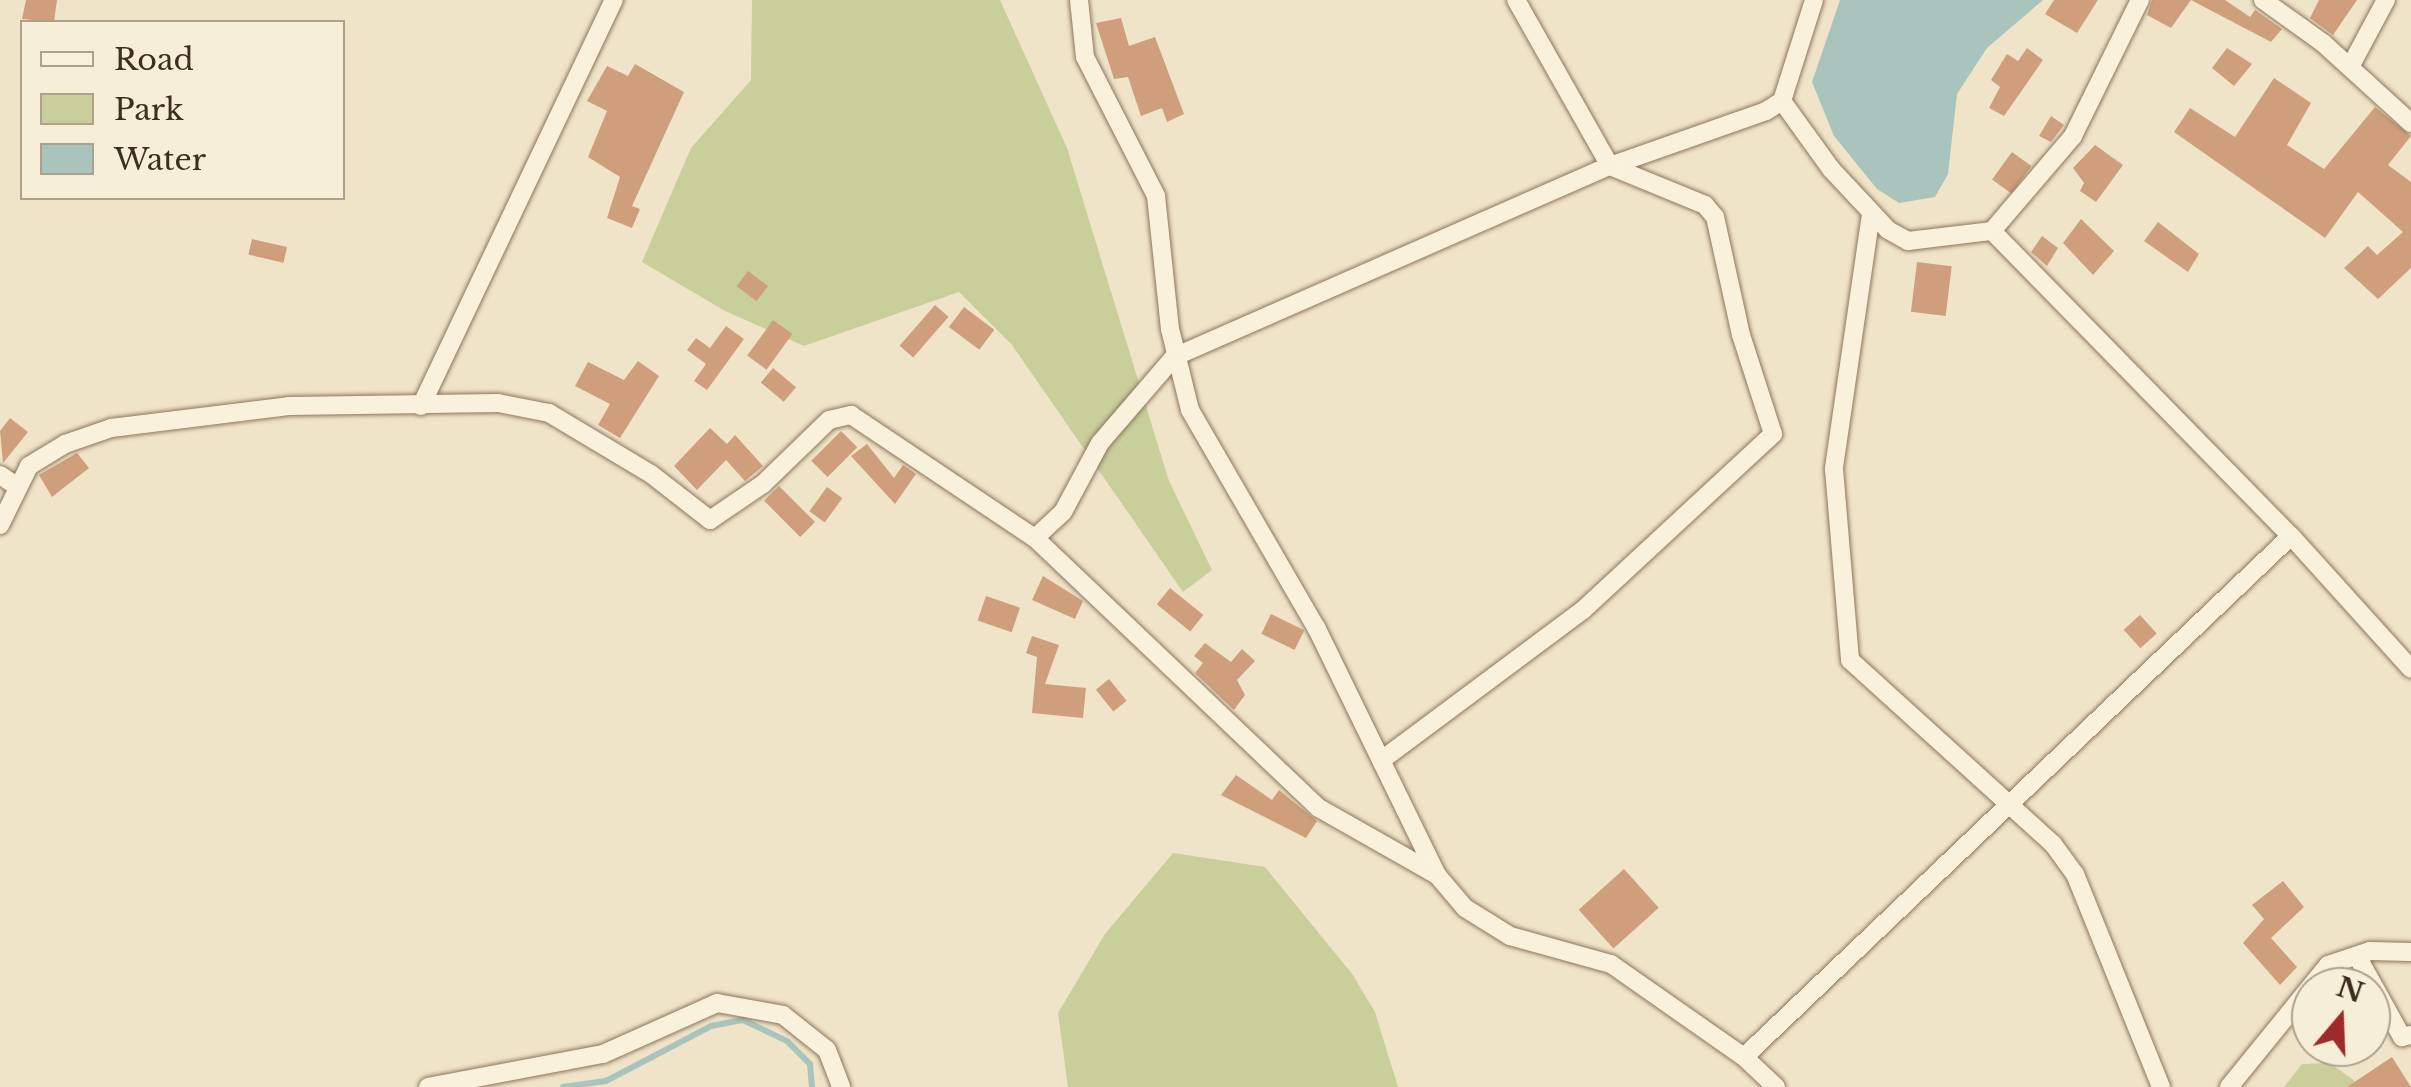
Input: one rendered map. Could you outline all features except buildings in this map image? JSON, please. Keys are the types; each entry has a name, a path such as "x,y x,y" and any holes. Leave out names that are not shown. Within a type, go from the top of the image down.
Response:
{"street":[{"path":"421,406 614,0"},
{"path":"1079,0 1085,57 1156,196 1174,356 1190,410 1316,626 1437,876 1465,908 1510,936 1611,964 1744,1056 1776,1087"},
{"path":"1383,759 1583,610 1773,434 1740,334 1716,217 1705,205 1610,166 1516,0"},
{"path":"1782,101 1814,0"},
{"path":"1782,101 1871,214 1908,242 1992,231 2073,136 2140,0"},
{"path":"2263,0 2350,66 2411,124"},
{"path":"2350,66 2386,0"},
{"path":"1035,538 1063,512 1100,443 1174,356 1610,166 1782,101"},
{"path":"1871,214 1834,469 1850,660 2006,801 2074,874 2161,1087"},
{"path":"1992,231 2291,536 2411,669"},
{"path":"0,525 28,466 65,444 112,428 290,406 498,403 549,413 650,474 710,520 763,484 830,420 851,415 1035,538 1319,808 1437,876"},
{"path":"0,474 18,487"},
{"path":"1744,1056 2006,801 2291,536"},
{"path":"2229,1087 2328,965 2357,956 2411,952"},
{"path":"2357,956 2402,1036 2411,1035"},
{"path":"428,1087 603,1054 717,1002 783,1015 827,1050 841,1087"}],"green space":[{"path":"752,0 1000,0 1067,148 1169,481 1212,570 1183,592 1012,345 959,292 804,346 725,311 642,262 691,148 751,80"},
{"path":"1173,853 1265,867 1353,975 1375,1012 1398,1087 1068,1087 1058,1013 1105,934"},
{"path":"2300,1067 2336,1067 2363,1087 2284,1087"}],"water":[{"path":"1840,0 2043,0 1987,48 1957,94 1948,174 1935,197 1899,203 1877,189 1834,136 1812,82"}],"waterway":[{"path":"563,1087 606,1081 711,1026 743,1020 787,1041 810,1064 812,1087"}]}
